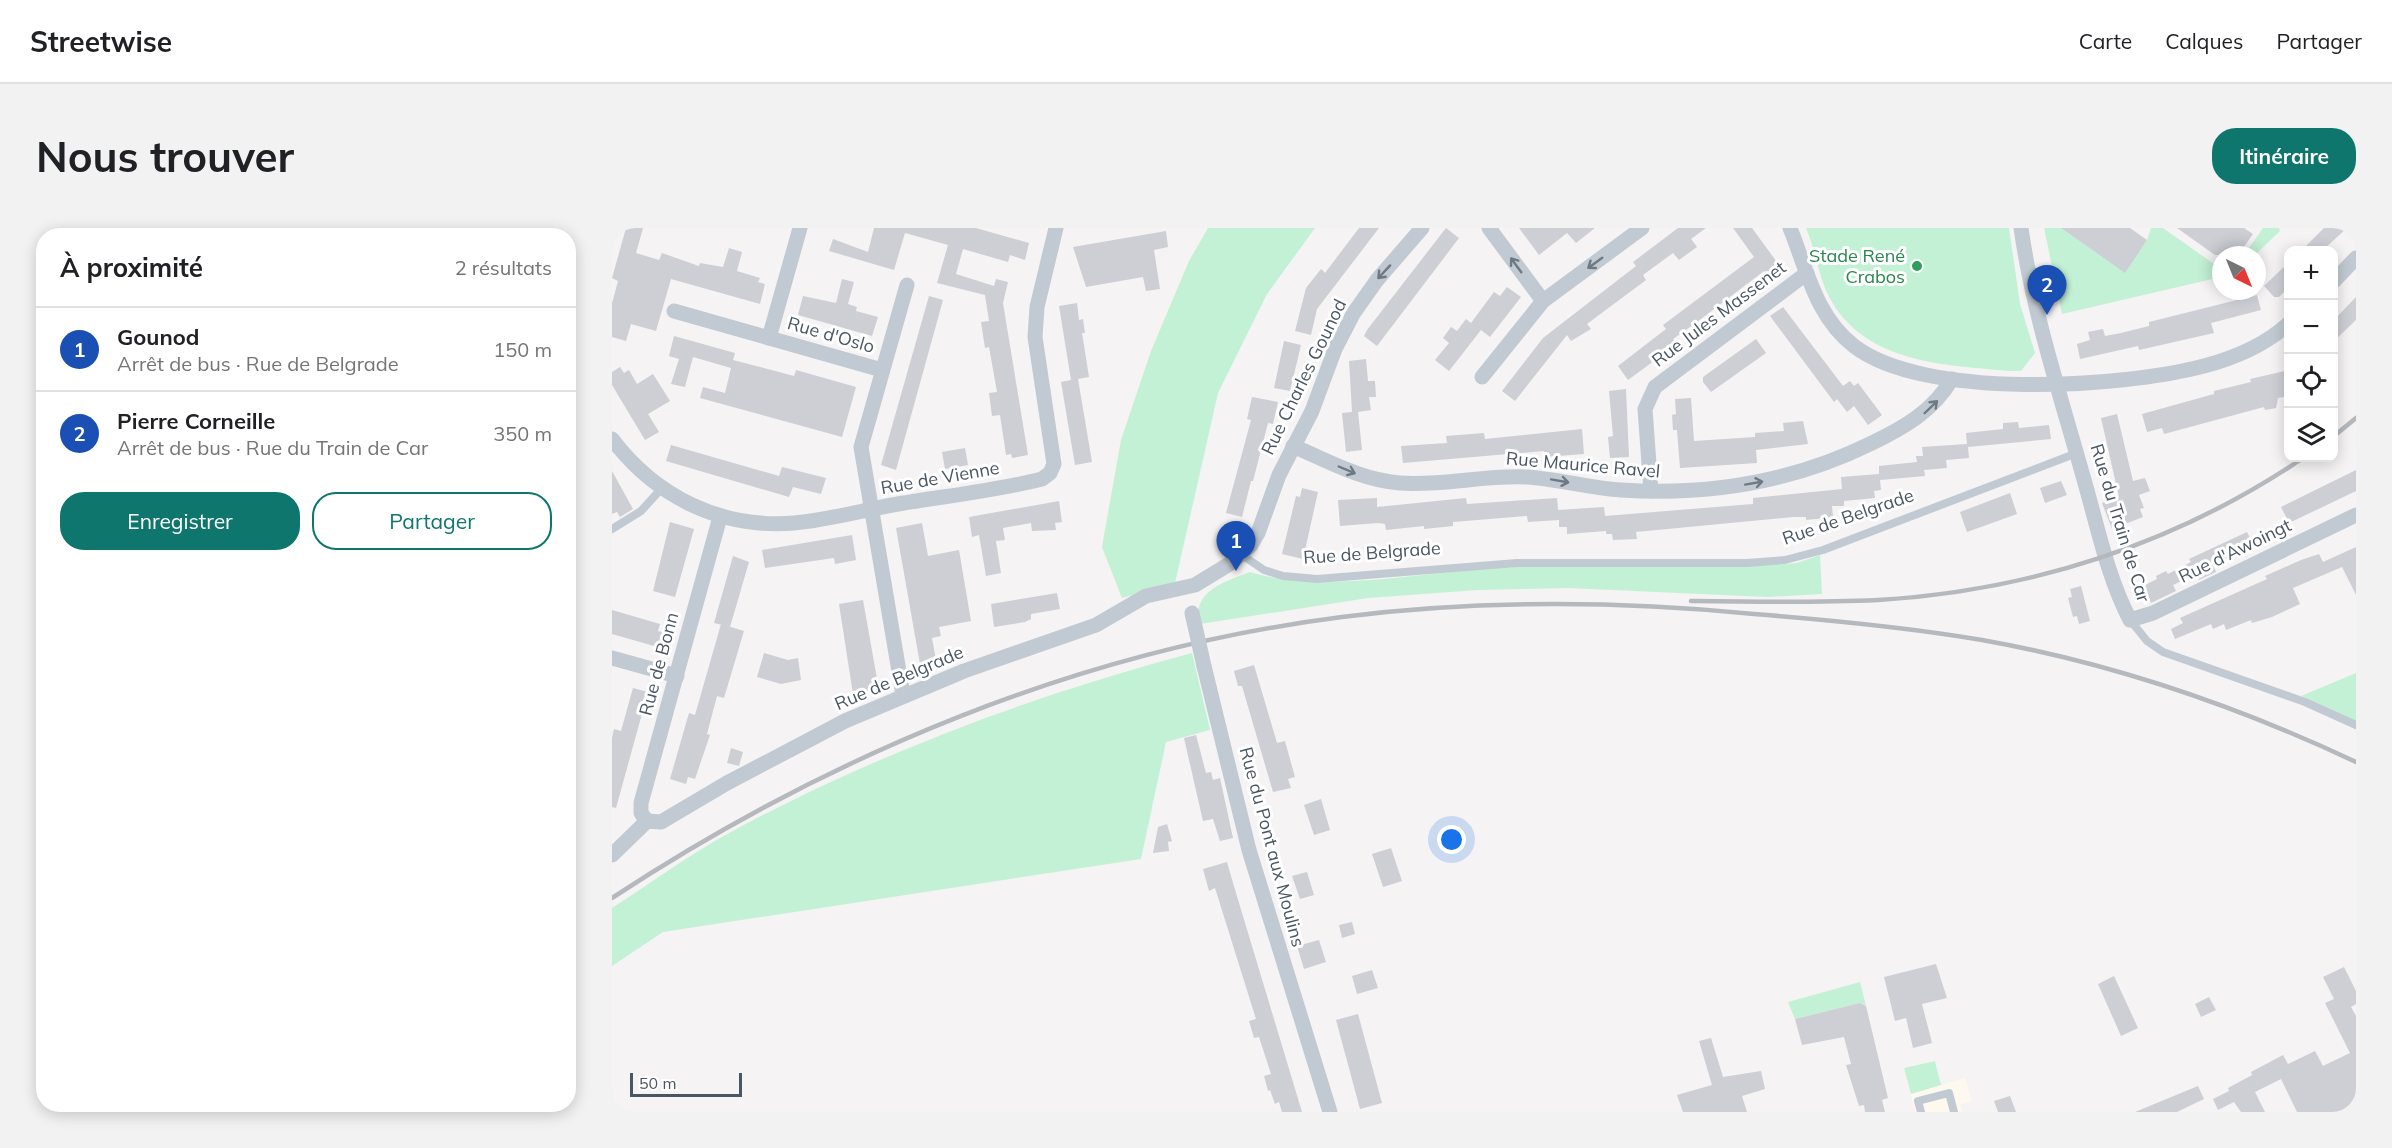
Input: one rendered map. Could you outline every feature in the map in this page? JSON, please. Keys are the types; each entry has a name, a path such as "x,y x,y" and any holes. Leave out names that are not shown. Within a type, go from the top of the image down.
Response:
{"street":[{"name":"Rue d'Oslo","path":"769,338 800,228"},
{"name":"Rue de Vienne","path":"612,439 631,462 662,488 699,509 720,517 764,524 792,523 1031,482 1050,473 1054,464 1038,364 1035,323 1056,228"},
{"name":"Rue Charles Gounod","path":"1242,555 1258,533 1279,475 1315,405 1335,349 1353,314 1377,280 1422,228"},
{"path":"1489,228 1543,301"},
{"path":"1482,377 1543,301 1642,228"},
{"path":"1790,228 1823,311 1836,330 1852,345 1894,367 1952,379 2020,385 2138,378 2205,366 2247,351 2284,327"},
{"name":"Rue du Train de Car","path":"2020,228 2033,302 2056,384 2117,591 2130,620"},
{"path":"2338,277 2356,258"},
{"name":"Rue Jules Massenet","path":"1651,491 1645,409 1655,387 1806,273"},
{"path":"903,696 861,447 907,285"},
{"name":"Rue d'Oslo","path":"674,311 882,370"},
{"name":"Rue Maurice Ravel","path":"1293,446 1348,471 1389,482 1414,484 1525,477 1606,489 1651,491 1727,488 1775,479 1829,462 1879,440 1933,406 1952,379"},
{"name":"Rue d'Awoingt","path":"2130,620 2153,613 2356,514"},
{"name":"Rue de Bonn","path":"647,821 641,813 641,803 720,517"},
{"name":"Rue de Belgrade","path":"647,821 661,822 806,740 903,696 978,666 1088,629 1146,596 1186,589 1212,576 1242,555"},
{"name":"Rue du Pont aux Moulins","path":"1186,589 1249,850 1330,1112"},
{"path":"612,658 677,676"},
{"path":"612,855 647,821"}],"lane":[{"name":"Rue de Belgrade","path":"1242,555 1264,570 1283,576 1317,579 1508,563 1774,561 1823,550 2077,453"},
{"path":"612,529 641,511 662,488"},
{"name":"Rue du Train de Car","path":"2130,620 2147,641 2163,652 2305,702 2356,724"},
{"path":"1921,1112 1918,1101 1949,1093 1954,1112"}],"shaded area":[{"path":"1935,1061 1941,1085 1965,1078 1972,1101 1960,1105 1962,1112 1915,1112 1904,1068"}],"green space":[{"path":"1208,228 1315,228 1267,294 1218,393 1175,583 1122,598 1102,547 1121,440 1151,351 1189,261"},
{"name":"Stade René Crabos","path":"1806,228 2009,228 2020,304 2035,353 2021,371 1985,369 1911,358 1866,338 1848,323 1832,302 1824,285"},
{"path":"2044,228 2061,228 2124,272 2147,240 2151,228 2163,228 2212,263 2212,279 2062,314"},
{"path":"2263,228 2279,228 2280,231 2264,246 2250,246"},
{"path":"1820,555 1822,594 1767,597 1568,588 1478,590 1368,598 1200,624 1198,613 1205,595 1221,584 1250,572 1279,579 1345,581 1513,567 1772,565 1797,563"},
{"path":"1192,653 1210,730 1166,742 1141,859 663,932 612,966 612,908 731,832 842,777 956,729 1073,688"},
{"path":"2356,673 2356,721 2301,696"},
{"path":"1860,982 1866,1006 1860,1003 1795,1019 1788,1002"},
{"path":"1935,1061 1941,1085 1911,1094 1904,1068"}],"building":[{"path":"626,228 643,228 636,253 659,260 662,253 699,266 700,263 723,267 729,248 742,252 737,271 760,278 758,282 765,284 760,304 671,279 656,331 631,324 626,341 612,337 612,303 618,281 612,278"},
{"path":"874,228 976,228 1029,243 1025,260 1010,255 1008,262 963,249 956,274 994,286 996,279 1008,282 1003,303 1028,455 1012,458 1011,454 1006,455 1000,415 992,416 989,393 997,392 989,347 985,348 981,322 989,321 985,295 937,283 948,245 905,233 894,270 829,251 833,239 868,252"},
{"path":"1359,228 1379,228 1317,309 1311,335 1295,331 1306,288 1321,269 1325,273"},
{"path":"1446,228 1459,238 1377,346 1364,336 1367,330"},
{"path":"1519,228 1595,228 1576,243 1567,233 1539,255"},
{"path":"1678,228 1706,228 1691,239 1697,247 1679,260 1673,253 1643,275 1646,280 1587,324 1591,329 1571,341 1567,335 1515,401 1502,391 1543,338 1636,266 1633,262"},
{"path":"1733,228 1752,228 1779,265 1767,275 1764,271 1673,339 1677,344 1628,380 1618,366 1666,329 1663,325 1754,257"},
{"path":"2061,228 2130,228 2147,240 2125,273"},
{"path":"2177,228 2244,228 2253,234 2244,246 2212,246 2212,253"},
{"path":"2324,228 2347,228 2327,246 2306,246"},
{"path":"1166,231 1168,247 1154,250 1160,289 1146,291 1143,277 1086,287 1073,247"},
{"path":"2284,267 2284,292 2279,297 2274,297 2266,288 2266,284"},
{"path":"842,279 854,282 848,304 857,307 856,311 878,317 872,336 798,315 803,296 836,303"},
{"path":"1507,287 1521,297 1490,337 1481,330 1449,371 1435,360 1449,343 1443,338 1451,327 1457,331 1466,319 1471,323 1494,292 1500,296"},
{"path":"929,296 943,300 896,470 881,465"},
{"path":"2356,297 2356,320 2338,337 2338,316"},
{"path":"2237,300 2258,300 2261,310 2211,323 2214,333 2139,350 2138,346 2080,359 2077,344 2090,340 2088,332 2103,329 2105,336 2149,326 2149,322"},
{"path":"1077,303 1079,320 1083,319 1085,333 1082,333 1089,377 1078,379 1092,462 1075,465 1061,382 1071,380 1059,306"},
{"path":"1783,307 1843,386 1850,381 1854,386 1858,383 1882,415 1868,425 1854,406 1847,412 1837,399 1834,402 1770,316"},
{"path":"674,336 735,353 733,360 794,376 796,370 856,387 842,437 700,398 703,387 725,393 731,368 693,357 685,387 671,384 679,359 669,356"},
{"path":"1756,339 1766,353 1711,392 1703,382 1703,377"},
{"path":"1284,341 1301,345 1290,391 1274,388"},
{"path":"1366,359 1368,381 1375,381 1376,397 1369,397 1371,410 1358,412 1362,450 1346,452 1342,413 1352,412 1349,361"},
{"path":"620,367 624,373 629,370 637,384 653,374 670,401 648,414 659,432 645,440 612,385 612,372"},
{"path":"2284,371 2284,397 2278,398 2276,408 2265,410 2264,407 2164,434 2162,428 2147,432 2142,414 2214,394 2214,391 2251,382 2250,379"},
{"path":"1626,389 1629,457 1610,458 1608,437 1613,436 1609,391"},
{"path":"1252,397 1278,402 1273,424 1268,423 1242,517 1226,513 1251,420 1247,419"},
{"path":"1691,398 1694,441 1755,437 1755,433 1784,431 1783,423 1803,421 1808,444 1756,450 1757,463 1680,468 1677,430 1673,430 1672,415 1676,414 1675,399"},
{"path":"2117,414 2133,481 2145,478 2150,491 2139,495 2144,508 2140,509 2143,517 2112,529 2102,503 2119,497 2101,418"},
{"path":"2018,422 2019,428 2049,425 2051,439 1968,447 1969,458 1946,460 1947,468 1924,470 1925,476 1880,480 1881,490 1874,491 1875,498 1844,501 1844,506 1832,506 1833,517 1806,520 1806,517 1793,517 1636,532 1637,539 1613,540 1612,534 1606,534 1606,531 1567,534 1567,527 1559,527 1559,520 1528,522 1527,516 1453,522 1453,526 1424,529 1424,526 1386,530 1385,524 1378,523 1340,526 1338,500 1377,498 1377,507 1466,498 1467,504 1557,498 1558,510 1604,507 1605,516 1753,504 1753,498 1842,489 1841,477 1879,474 1879,466 1917,462 1916,456 1923,456 1922,447 1967,444 1966,433 2003,429 2003,423"},
{"path":"1582,429 1584,454 1545,457 1544,451 1403,463 1401,446 1447,443 1446,436 1484,433 1485,439"},
{"path":"671,445 779,476 782,467 826,478 821,494 793,487 789,497 666,461"},
{"path":"965,448 968,465 945,469 942,452"},
{"path":"2356,470 2356,491 2289,523 2281,507"},
{"path":"612,471 633,509 620,517 617,512 612,514"},
{"path":"2061,481 2067,495 2045,503 2040,488"},
{"path":"1302,488 1318,492 1303,559 1282,554 1296,496 1300,497"},
{"path":"2010,493 2017,514 1967,532 1960,512"},
{"path":"1059,501 1062,522 1055,523 1056,530 1032,531 1031,523 1003,528 1005,540 996,541 1001,573 986,576 979,535 972,537 969,517"},
{"path":"670,522 694,529 675,597 653,591"},
{"path":"922,523 928,556 959,550 971,621 939,627 941,636 932,638 936,660 920,664 896,528"},
{"path":"2247,532 2254,546 2213,565 2216,572 2199,580 2196,574 2173,585 2176,591 2151,603 2143,586 2157,579 2156,576 2166,571 2168,574 2191,562 2189,559"},
{"path":"852,535 856,560 835,564 834,558 765,568 762,550"},
{"path":"2356,547 2356,595 2342,567 2293,588 2300,604 2272,617 2252,623 2251,620 2226,630 2224,624 2213,629 2211,624 2175,639 2171,629 2183,623 2180,618 2267,579 2265,576 2301,560 2319,554 2323,562"},
{"path":"733,556 749,562 730,627 714,623"},
{"path":"2081,586 2090,621 2079,624 2077,616 2073,617 2068,598 2072,597 2070,589"},
{"path":"1057,593 1060,609 1031,614 1031,619 1025,622 994,627 991,604"},
{"path":"863,600 879,690 853,694 839,604"},
{"path":"612,610 660,624 658,631 665,633 661,648 612,634"},
{"path":"721,624 744,631 724,698 717,696 707,734 710,735 695,779 688,777 686,784 670,779 689,713 695,715"},
{"path":"764,653 788,660 798,658 801,680 781,684 757,677"},
{"path":"1254,665 1277,743 1285,741 1295,777 1288,779 1291,788 1273,792 1242,686 1238,686 1234,671"},
{"path":"633,688 648,692 616,808 612,807 612,738 614,729 621,731"},
{"path":"1196,735 1206,773 1211,772 1213,780 1220,778 1233,838 1220,841 1213,819 1203,821 1184,738"},
{"path":"731,748 743,752 739,766 727,763"},
{"path":"1321,799 1330,830 1314,835 1304,805"},
{"path":"1167,824 1172,841 1168,842 1169,851 1153,853 1158,827"},
{"path":"1391,848 1402,881 1383,887 1372,854"},
{"path":"1227,862 1302,1112 1282,1112 1279,1102 1275,1104 1270,1090 1268,1091 1264,1076 1271,1074 1259,1037 1254,1038 1249,1021 1256,1019 1215,888 1209,891 1203,869"},
{"path":"1307,872 1314,895 1300,899 1292,876"},
{"path":"1352,922 1355,934 1342,938 1339,925"},
{"path":"1319,940 1326,962 1304,969 1297,946"},
{"path":"1936,964 1947,998 1922,1004 1932,1043 1913,1048 1906,1018 1895,1021 1884,977"},
{"path":"2344,967 2356,991 2356,1004 2351,1007 2356,1016 2356,1112 2297,1112 2281,1079 2255,1092 2265,1112 2241,1112 2234,1102 2218,1110 2213,1099 2252,1075 2251,1072 2283,1055 2288,1064 2315,1051 2323,1066 2350,1053 2325,1003 2334,999 2323,977"},
{"path":"1372,970 1378,988 1357,994 1352,976"},
{"path":"2114,976 2138,1028 2121,1036 2098,984"},
{"path":"2209,997 2216,1010 2201,1017 2195,1004"},
{"path":"1860,1003 1866,1006 1888,1098 1882,1100 1885,1112 1865,1112 1864,1105 1859,1106 1846,1065 1851,1064 1844,1037 1802,1045 1795,1019"},
{"path":"1358,1014 1382,1103 1360,1109 1336,1020"},
{"path":"1711,1038 1723,1077 1761,1071 1765,1089 1742,1096 1747,1112 1683,1112 1677,1095 1712,1085 1699,1041"},
{"path":"2198,1086 2204,1099 2177,1112 2135,1112"},
{"path":"2010,1096 2016,1112 1998,1112 1994,1101"}],"railway":[{"path":"2338,433 2356,418"},
{"path":"1691,601 1878,600 1935,595 2046,574 2100,558 2153,538 2204,515 2255,488 2297,462"},
{"path":"612,898 696,846 782,798 870,755 961,716 1054,682 1149,655 1245,633 1393,611 1548,604 1652,607 1840,621 1954,635 2030,650 2126,674 2219,705 2356,762"}],"place":[{"name":"Stade René Crabos","path":"1917,266"},
{"name":"Pierre Corneille","path":"2047,315"},
{"name":"Gounod","path":"1236,571"}]}
